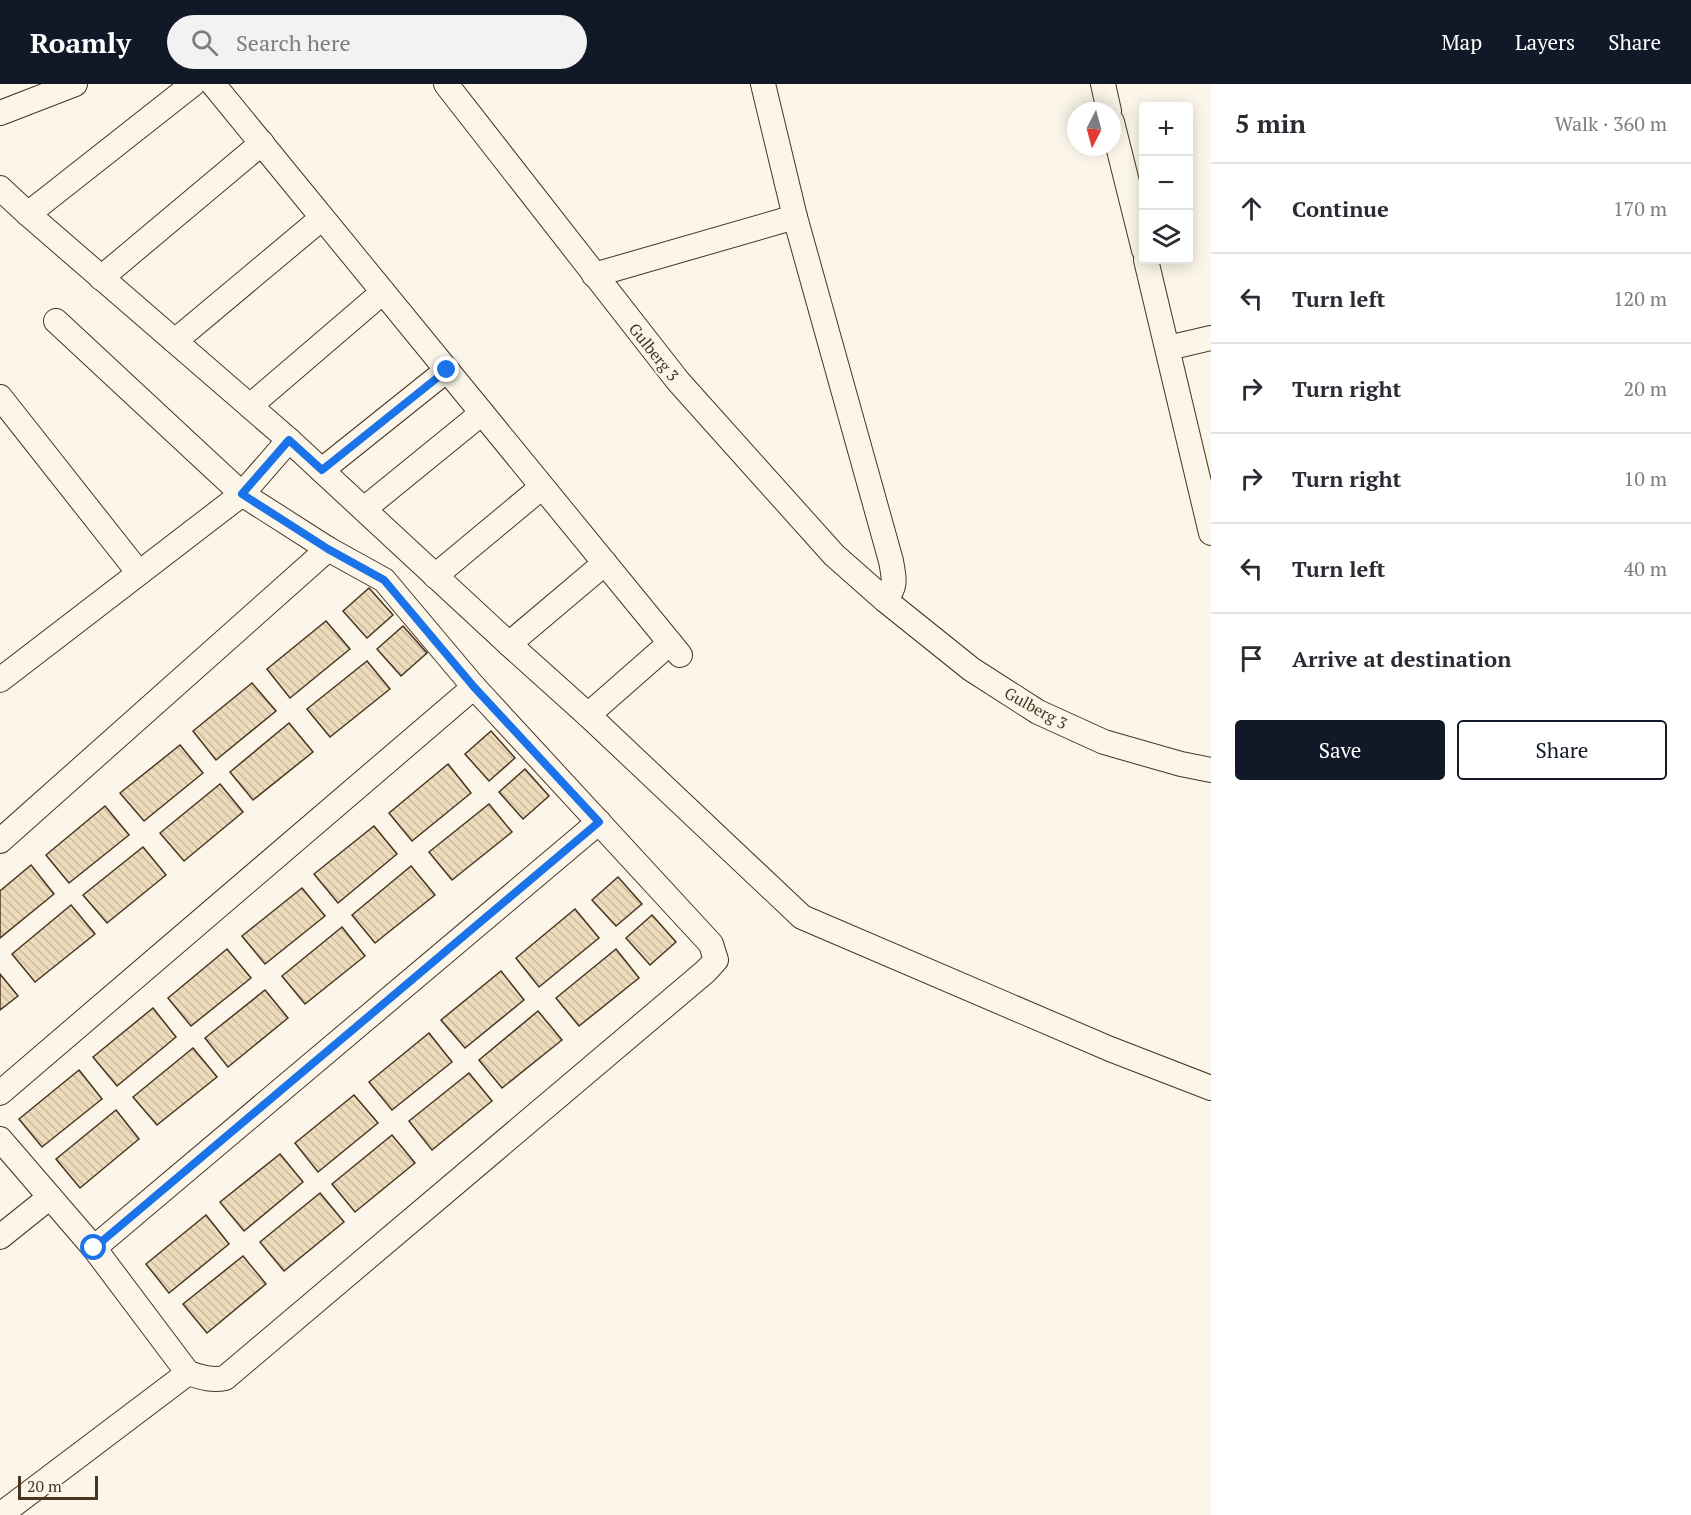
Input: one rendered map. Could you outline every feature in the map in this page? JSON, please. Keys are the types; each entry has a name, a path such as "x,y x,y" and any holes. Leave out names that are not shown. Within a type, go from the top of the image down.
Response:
{"street":[{"path":"0,113 75,84"},
{"path":"28,214 193,84"},
{"path":"213,84 675,649 588,715"},
{"name":"Gulberg 3","path":"446,84 678,381 834,555 885,600 971,669 1038,712 1104,742 1211,770"},
{"path":"763,84 795,217 891,561 894,577 893,590 885,600"},
{"path":"1103,84 1107,102"},
{"path":"101,278 262,143"},
{"path":"1120,156 1139,233"},
{"path":"0,188 289,440 588,715 802,917 1110,1049 1211,1088"},
{"path":"594,275 795,217"},
{"path":"175,341 322,218"},
{"path":"1147,264 1211,533"},
{"path":"250,406 383,292"},
{"path":"0,1139 94,1248 188,1373 205,1379 225,1378 697,979 716,960 711,944 474,687 384,580 328,549 242,494 56,321"},
{"path":"1168,348 1211,338"},
{"path":"322,470 447,370"},
{"path":"0,397 139,573"},
{"path":"364,509 482,413"},
{"path":"0,680 242,494 289,440"},
{"path":"435,576 542,487"},
{"path":"0,841 328,549"},
{"path":"509,644 604,563"},
{"path":"0,1093 474,687"},
{"path":"94,1248 599,822"},
{"path":"0,1237 50,1197"},
{"path":"0,1515 188,1373"}],"building":[{"path":"369,588 393,615 367,638 343,611"},
{"path":"326,621 350,649 290,698 267,669"},
{"path":"403,626 427,653 401,676 377,649"},
{"path":"367,661 390,689 330,737 307,709"},
{"path":"252,683 276,711 216,760 193,731"},
{"path":"289,723 313,752 253,800 230,772"},
{"path":"491,731 515,758 489,781 465,754"},
{"path":"180,745 203,773 144,821 120,793"},
{"path":"448,764 471,793 412,841 389,813"},
{"path":"525,769 549,796 523,819 499,792"},
{"path":"220,784 243,812 184,861 160,833"},
{"path":"489,804 512,832 452,880 429,852"},
{"path":"105,806 129,835 69,883 46,855"},
{"path":"374,826 397,854 338,903 314,874"},
{"path":"143,847 166,875 107,923 83,895"},
{"path":"31,865 54,894 0,938 0,891"},
{"path":"411,866 435,895 375,943 352,915"},
{"path":"618,877 642,904 616,926 592,900"},
{"path":"302,888 325,916 265,964 242,936"},
{"path":"71,905 95,934 35,982 12,954"},
{"path":"575,909 599,938 539,987 516,958"},
{"path":"652,915 676,942 650,965 626,938"},
{"path":"342,927 365,956 305,1004 282,976"},
{"path":"227,949 251,978 191,1026 168,998"},
{"path":"616,949 639,978 579,1026 556,998"},
{"path":"501,971 524,1000 465,1048 441,1020"},
{"path":"0,974 18,996 0,1010"},
{"path":"265,990 288,1018 228,1067 205,1038"},
{"path":"153,1008 176,1037 117,1086 93,1057"},
{"path":"538,1011 562,1040 502,1088 479,1060"},
{"path":"429,1033 452,1062 392,1110 369,1082"},
{"path":"193,1048 217,1077 157,1125 133,1097"},
{"path":"79,1070 102,1099 42,1147 19,1119"},
{"path":"469,1073 492,1101 432,1150 409,1121"},
{"path":"354,1095 378,1123 318,1172 295,1143"},
{"path":"116,1110 139,1139 80,1188 56,1159"},
{"path":"392,1135 415,1163 355,1212 332,1184"},
{"path":"280,1154 303,1182 244,1231 220,1202"},
{"path":"320,1193 344,1222 284,1271 260,1242"},
{"path":"206,1215 229,1244 169,1293 146,1264"},
{"path":"243,1256 266,1284 207,1333 183,1304"}],"route":[{"path":"94,1248 599,822 474,687 384,580 328,549 242,494 289,440 322,470 447,370"}]}
